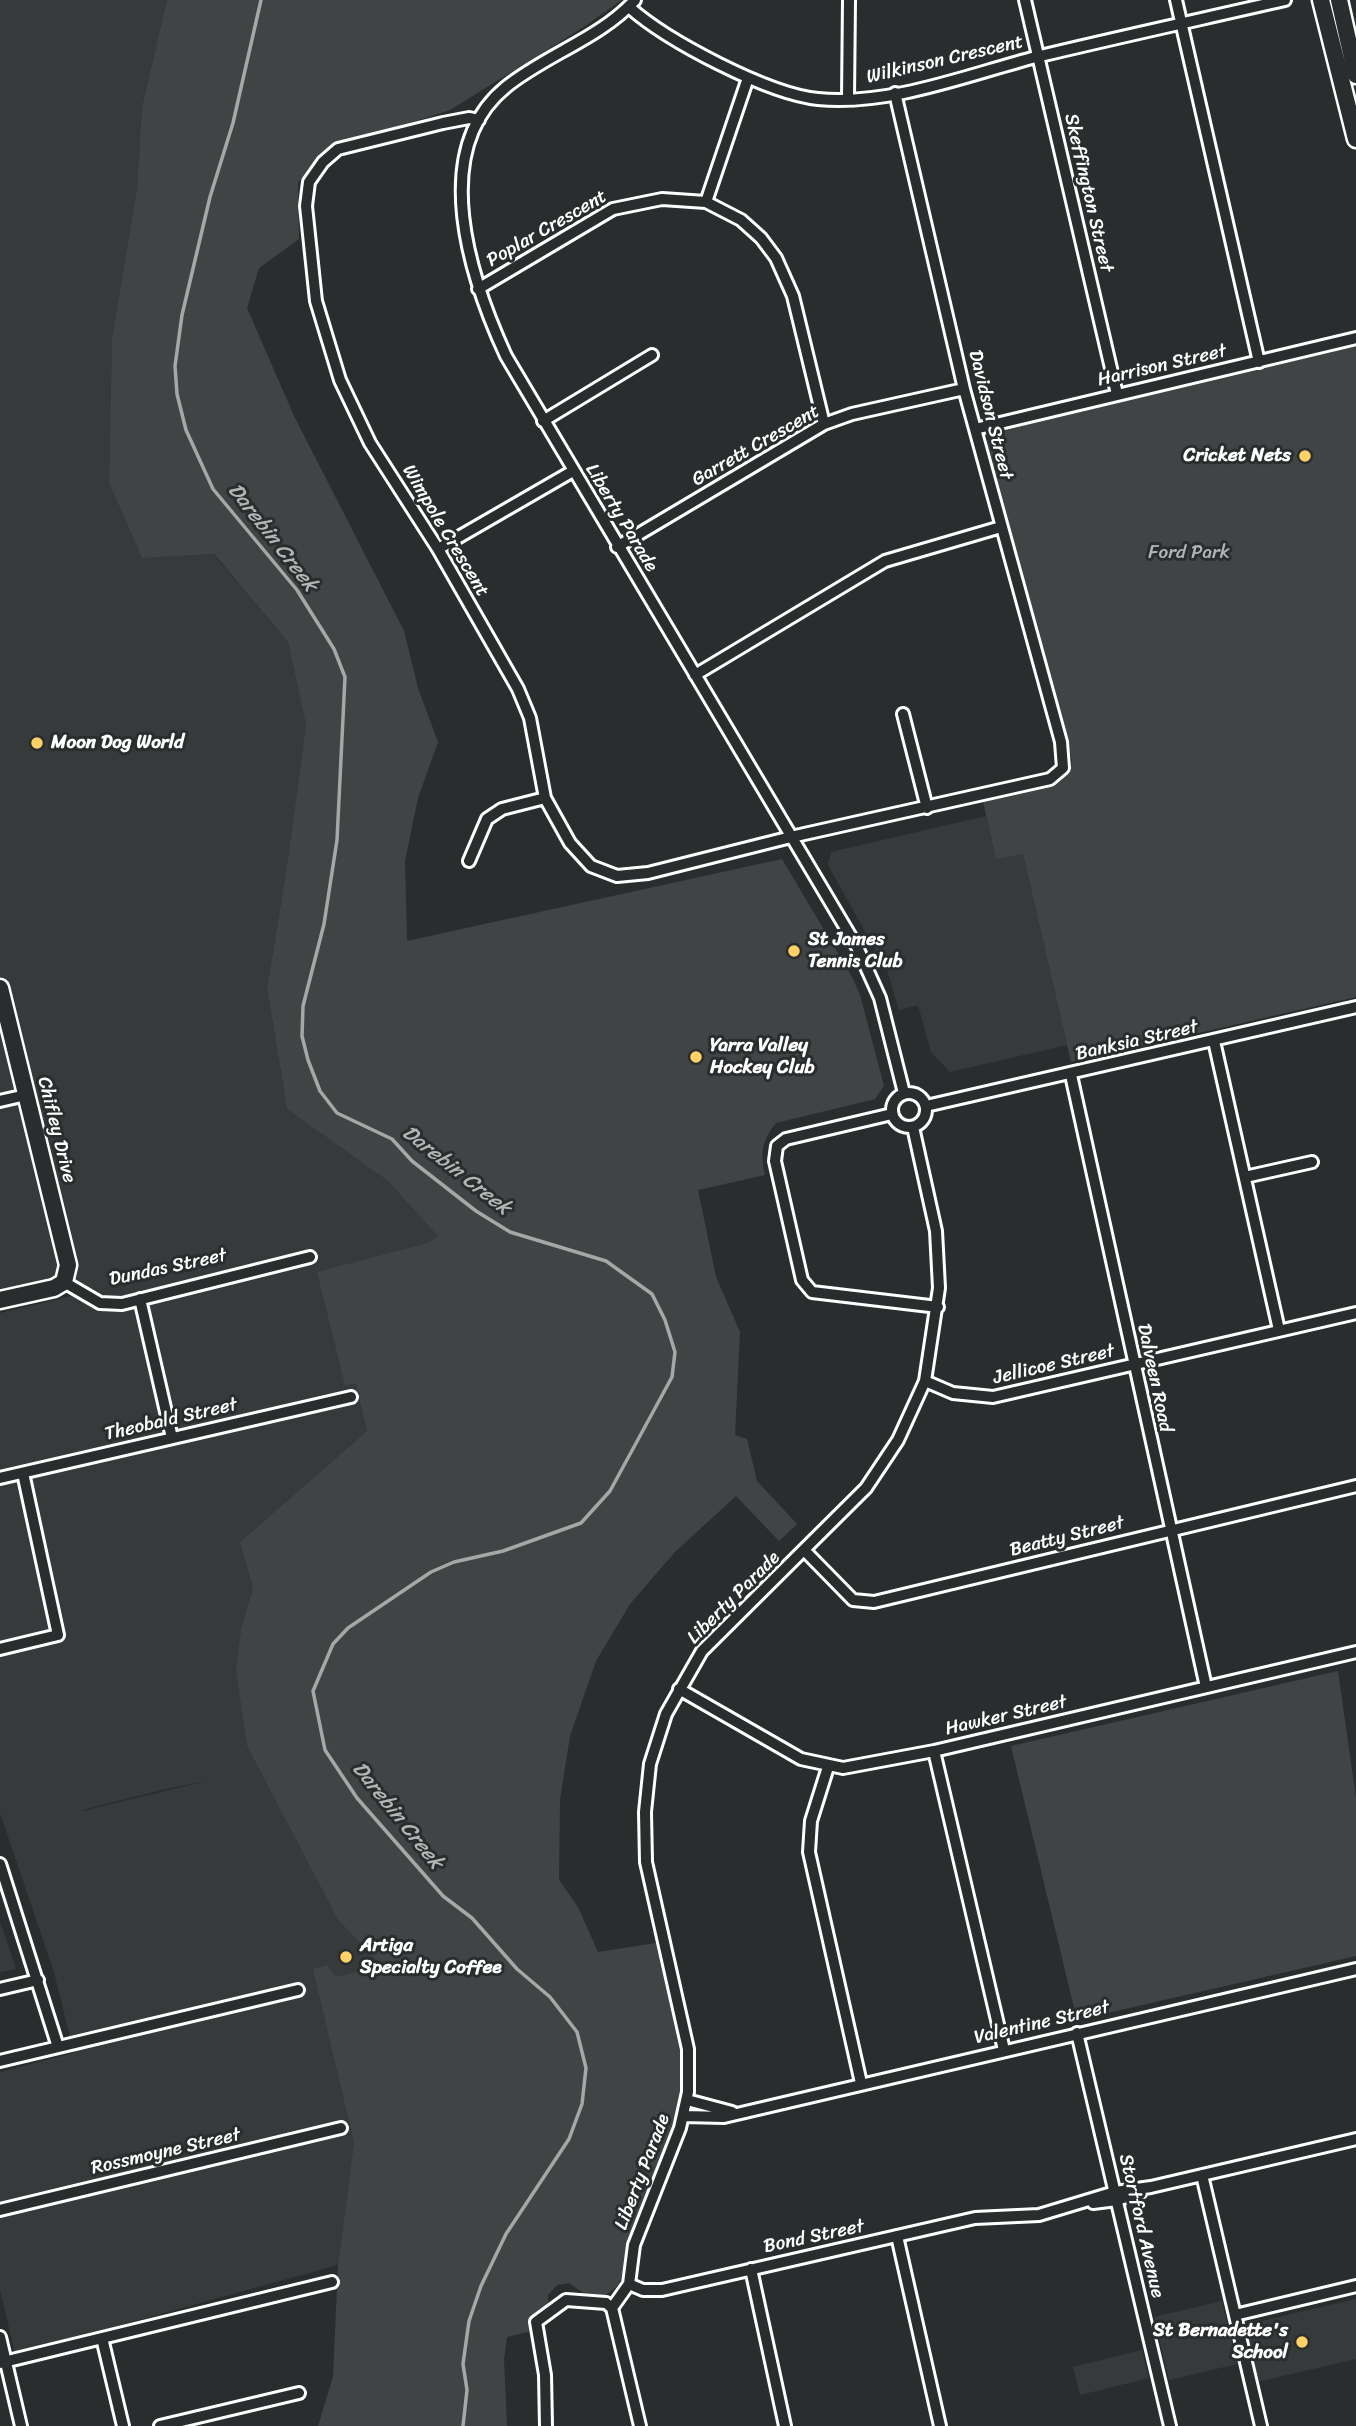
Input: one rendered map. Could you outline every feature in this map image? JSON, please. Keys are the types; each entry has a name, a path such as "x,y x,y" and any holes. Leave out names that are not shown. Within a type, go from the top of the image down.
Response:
{"street":[{"path":"848,98 849,0"},
{"name":"Skeffington Street","path":"1025,0 1117,394"},
{"path":"1176,0 1259,362"},
{"name":"Wilkinson Crescent","path":"632,3 645,20 748,78 786,93 818,99 895,93 1285,0"},
{"path":"1321,0 1356,139"},
{"path":"1339,0 1356,75"},
{"name":"Liberty Parade","path":"632,3 610,22 506,87 490,102 479,120 466,153 462,190 468,248 478,289 506,356 543,421 791,836 870,974 888,1027 904,1093"},
{"path":"706,202 748,78"},
{"name":"Davidson Street","path":"895,93 964,389 1061,742"},
{"name":"Wimpole Crescent","path":"479,120 469,118 443,123 338,149 323,162 309,182 306,206 316,301 340,380 370,443 438,549 518,689 530,718 545,798 570,843 591,866 617,876 648,873 791,836 1050,779 1063,768 1061,742"},
{"name":"Poplar Crescent","path":"478,289 613,209 650,200 706,202 741,220 761,237 776,258 793,296 824,424"},
{"name":"Harrison Street","path":"975,429 1356,338"},
{"path":"543,421 652,355"},
{"name":"Garrett Crescent","path":"617,547 824,424 852,414 964,389"},
{"path":"438,549 573,471"},
{"path":"695,675 885,561 1001,527"},
{"path":"903,714 927,808"},
{"path":"469,862 487,819 502,809 545,798"},
{"name":"Chifley Drive","path":"0,988 68,1265 64,1282"},
{"name":"Banksia Street","path":"926,1107 1356,1007"},
{"path":"1214,1041 1279,1330"},
{"name":"Dalveen Road","path":"1070,1075 1169,1531 1206,1687"},
{"path":"904,1093 916,1094 926,1107 922,1121 913,1127 901,1125 892,1114 894,1102 904,1093"},
{"path":"0,1101 26,1095"},
{"path":"892,1114 786,1139 777,1146 775,1161 802,1280 813,1292 938,1307"},
{"name":"Liberty Parade","path":"629,2284 634,2245 684,2116 687,2100 688,2049 650,1885 645,1837 650,1765 663,1723 679,1689 702,1651 726,1624 806,1552 866,1488 882,1467 925,1381 938,1307 936,1231 913,1127"},
{"path":"1245,1177 1312,1162"},
{"name":"Dundas Street","path":"64,1282 100,1303 122,1304 310,1257"},
{"path":"0,1300 54,1288 64,1282"},
{"path":"140,1299 172,1438"},
{"name":"Jellicoe Street","path":"925,1381 953,1393 993,1397 1356,1313"},
{"name":"Theobald Street","path":"0,1478 351,1397"},
{"path":"0,1649 58,1634 23,1473"},
{"name":"Beatty Street","path":"806,1552 844,1593 859,1603 874,1602 1356,1486"},
{"name":"Hawker Street","path":"679,1689 801,1759 828,1767 865,1766 1356,1652"},
{"path":"934,1751 1004,2050"},
{"path":"828,1767 810,1831 810,1864 861,2083"},
{"path":"0,1864 58,2047"},
{"name":"Valentine Street","path":"684,2116 710,2119 1356,1969"},
{"path":"0,1989 38,1980"},
{"path":"0,2061 298,1990"},
{"name":"Stortford Avenue","path":"1077,2033 1170,2426"},
{"name":"Valentine Street","path":"687,2100 735,2113"},
{"name":"Rossmoyne Street","path":"0,2210 341,2128"},
{"name":"Bond Street","path":"629,2284 643,2290 662,2290 975,2218 1039,2215 1356,2139"},
{"path":"1202,2175 1261,2426"},
{"path":"897,2236 940,2426"},
{"path":"751,2269 785,2426"},
{"path":"3,2362 332,2283"},
{"path":"612,2308 629,2284"},
{"path":"1235,2315 1356,2287"},
{"path":"546,2426 545,2375 536,2322 566,2300 606,2303 612,2308 640,2426"},
{"path":"0,2337 3,2362 21,2426"},
{"path":"102,2338 123,2426"},
{"path":"160,2426 299,2393"}],"shaded area":[{"path":"0,0 167,0 142,107 137,188 112,339 109,483 142,558 213,554 288,642 306,725 267,988 287,1109 388,1181 439,1236 428,1243 345,1380 346,1385 356,1384 367,1431 240,1542 253,1588 241,1628 236,1672 247,1746 338,1920 383,1965 335,1977 347,2112 354,2142 338,2265 15,2354 0,2289 0,2072 74,2053 54,1972 0,1813 0,1313 97,1290 62,1279 0,1293","holes":["211,1780 83,1811 161,1790"]},
{"path":"986,816 996,858 1023,854 1067,1045 950,1072 931,1052 918,1005 899,1010 888,973 828,865 831,852"},
{"path":"0,1922 16,1969 0,1972"},
{"name":"St Bernadette's School","path":"1356,2299 1356,2359 1257,2382 1244,2325"},
{"path":"1222,2301 1237,2364 1169,2380 1154,2317"},
{"path":"1142,2350 1149,2378 1080,2395 1073,2367"}],"green space":[{"path":"167,0 622,0 579,30 450,110 338,146 298,182 299,239 259,268 247,308 294,416 404,631 418,688 438,742 418,798 405,861 407,941 782,859 852,977 860,995 884,1086 875,1099 776,1123 763,1148 765,1175 698,1190 716,1277 740,1332 735,1435 747,1439 757,1481 797,1524 779,1541 736,1496 675,1552 630,1604 596,1661 570,1736 560,1799 559,1880 578,1907 598,1952 656,1943 678,2034 681,2089 666,2145 627,2244 619,2283 605,2295 583,2293 569,2283 557,2285 548,2295 548,2306 533,2315 531,2331 507,2337 504,2359 507,2426 318,2426 333,2377 338,2265 354,2142 313,1969 327,1965 335,1977 382,1965 338,1920 247,1746 236,1672 241,1628 253,1588 240,1542 367,1431 356,1384 345,1385 317,1272 428,1243 438,1236 388,1181 287,1109 267,988 306,725 288,642 214,554 142,558 109,483 112,339 137,188 142,107"},
{"name":"Ford Park","path":"1356,342 1356,997 1071,1062 1023,854 996,859 983,801 1049,784 1068,770 1072,760 987,441 997,428"},
{"path":"1338,1671 1356,1798 1356,1956 1077,2020 1011,1746"}],"waterway":[{"name":"Darebin Creek","path":"261,0 233,123 210,197 182,315 175,366 177,394 186,430 213,489 297,590 334,649 345,677 337,840 324,924 303,1006 302,1036 308,1060 320,1091 337,1113 392,1139 412,1161 476,1211 510,1232 606,1261 652,1294 665,1320 675,1352 672,1377 610,1491 581,1523 503,1551 454,1562 431,1572 348,1628 333,1644 313,1691 325,1750 357,1798 443,1896 472,1918 517,1969 550,1997 577,2032 586,2068 582,2104 569,2139 506,2234 481,2286 469,2321 463,2364 467,2390 463,2426"}],"place":[{"name":"Cricket Nets","path":"1305,456"},
{"name":"Moon Dog World","path":"37,743"},
{"name":"St James Tennis Club","path":"794,951"},
{"name":"Yarra Valley Hockey Club","path":"696,1057"},
{"name":"Artiga Specialty Coffee","path":"346,1957"},
{"name":"St Bernadette's School","path":"1302,2342"}]}
